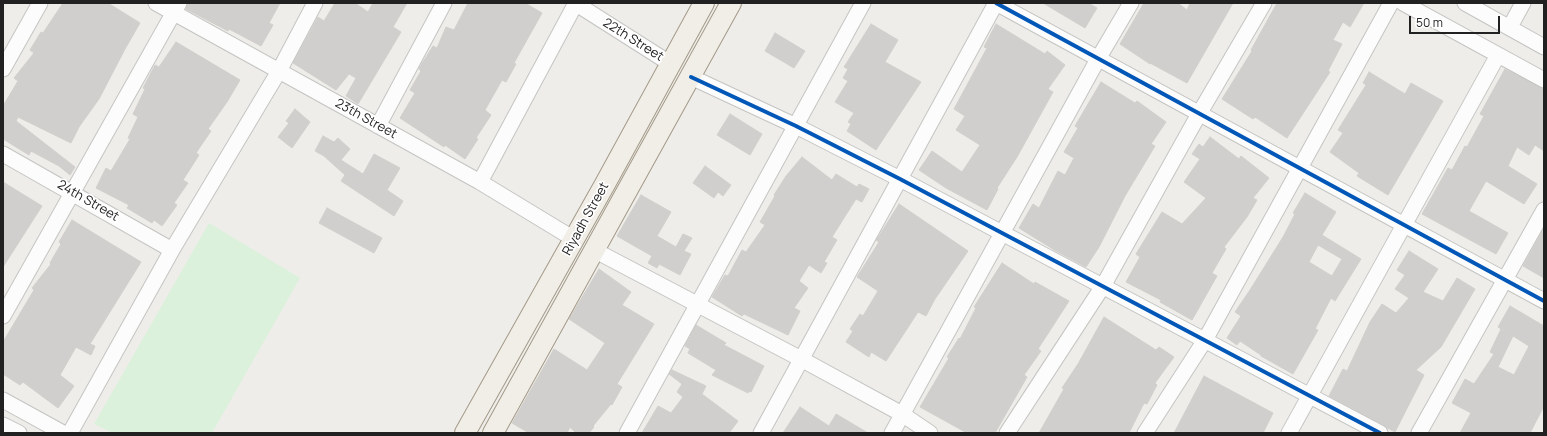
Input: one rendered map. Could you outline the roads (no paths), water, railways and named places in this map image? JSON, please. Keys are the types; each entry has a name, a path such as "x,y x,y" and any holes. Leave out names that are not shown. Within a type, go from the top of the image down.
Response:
{"main road":[{"name":"Riyadh Street","path":"465,433 704,3"},
{"name":"Riyadh Street","path":"493,433 731,3"}],"street":[{"path":"3,69 40,3"},
{"name":"23th Street","path":"156,3 176,8 279,71 480,182 574,238"},
{"path":"70,433 172,250 279,71 315,3"},
{"path":"378,126 444,3"},
{"path":"480,182 576,3"},
{"name":"22th Street","path":"576,3 671,64"},
{"path":"628,433 863,3"},
{"path":"761,433 996,3 1544,301"},
{"path":"892,433 1098,59 1131,3"},
{"path":"1007,433 1103,286 1199,114 1264,3"},
{"path":"1145,433 1205,340 1391,3"},
{"path":"1403,3 1544,80"},
{"path":"1465,3 1544,47"},
{"path":"1510,27 1523,3"},
{"path":"3,316 176,8"},
{"path":"1289,433 1402,224 1498,55"},
{"path":"691,76 796,126 900,179 1380,433"},
{"name":"24th Street","path":"3,154 172,250"},
{"path":"1419,433 1544,210"},
{"path":"594,250 698,304 902,414 930,433"},
{"path":"3,400 63,433"},
{"path":"3,424 18,433"}]}
